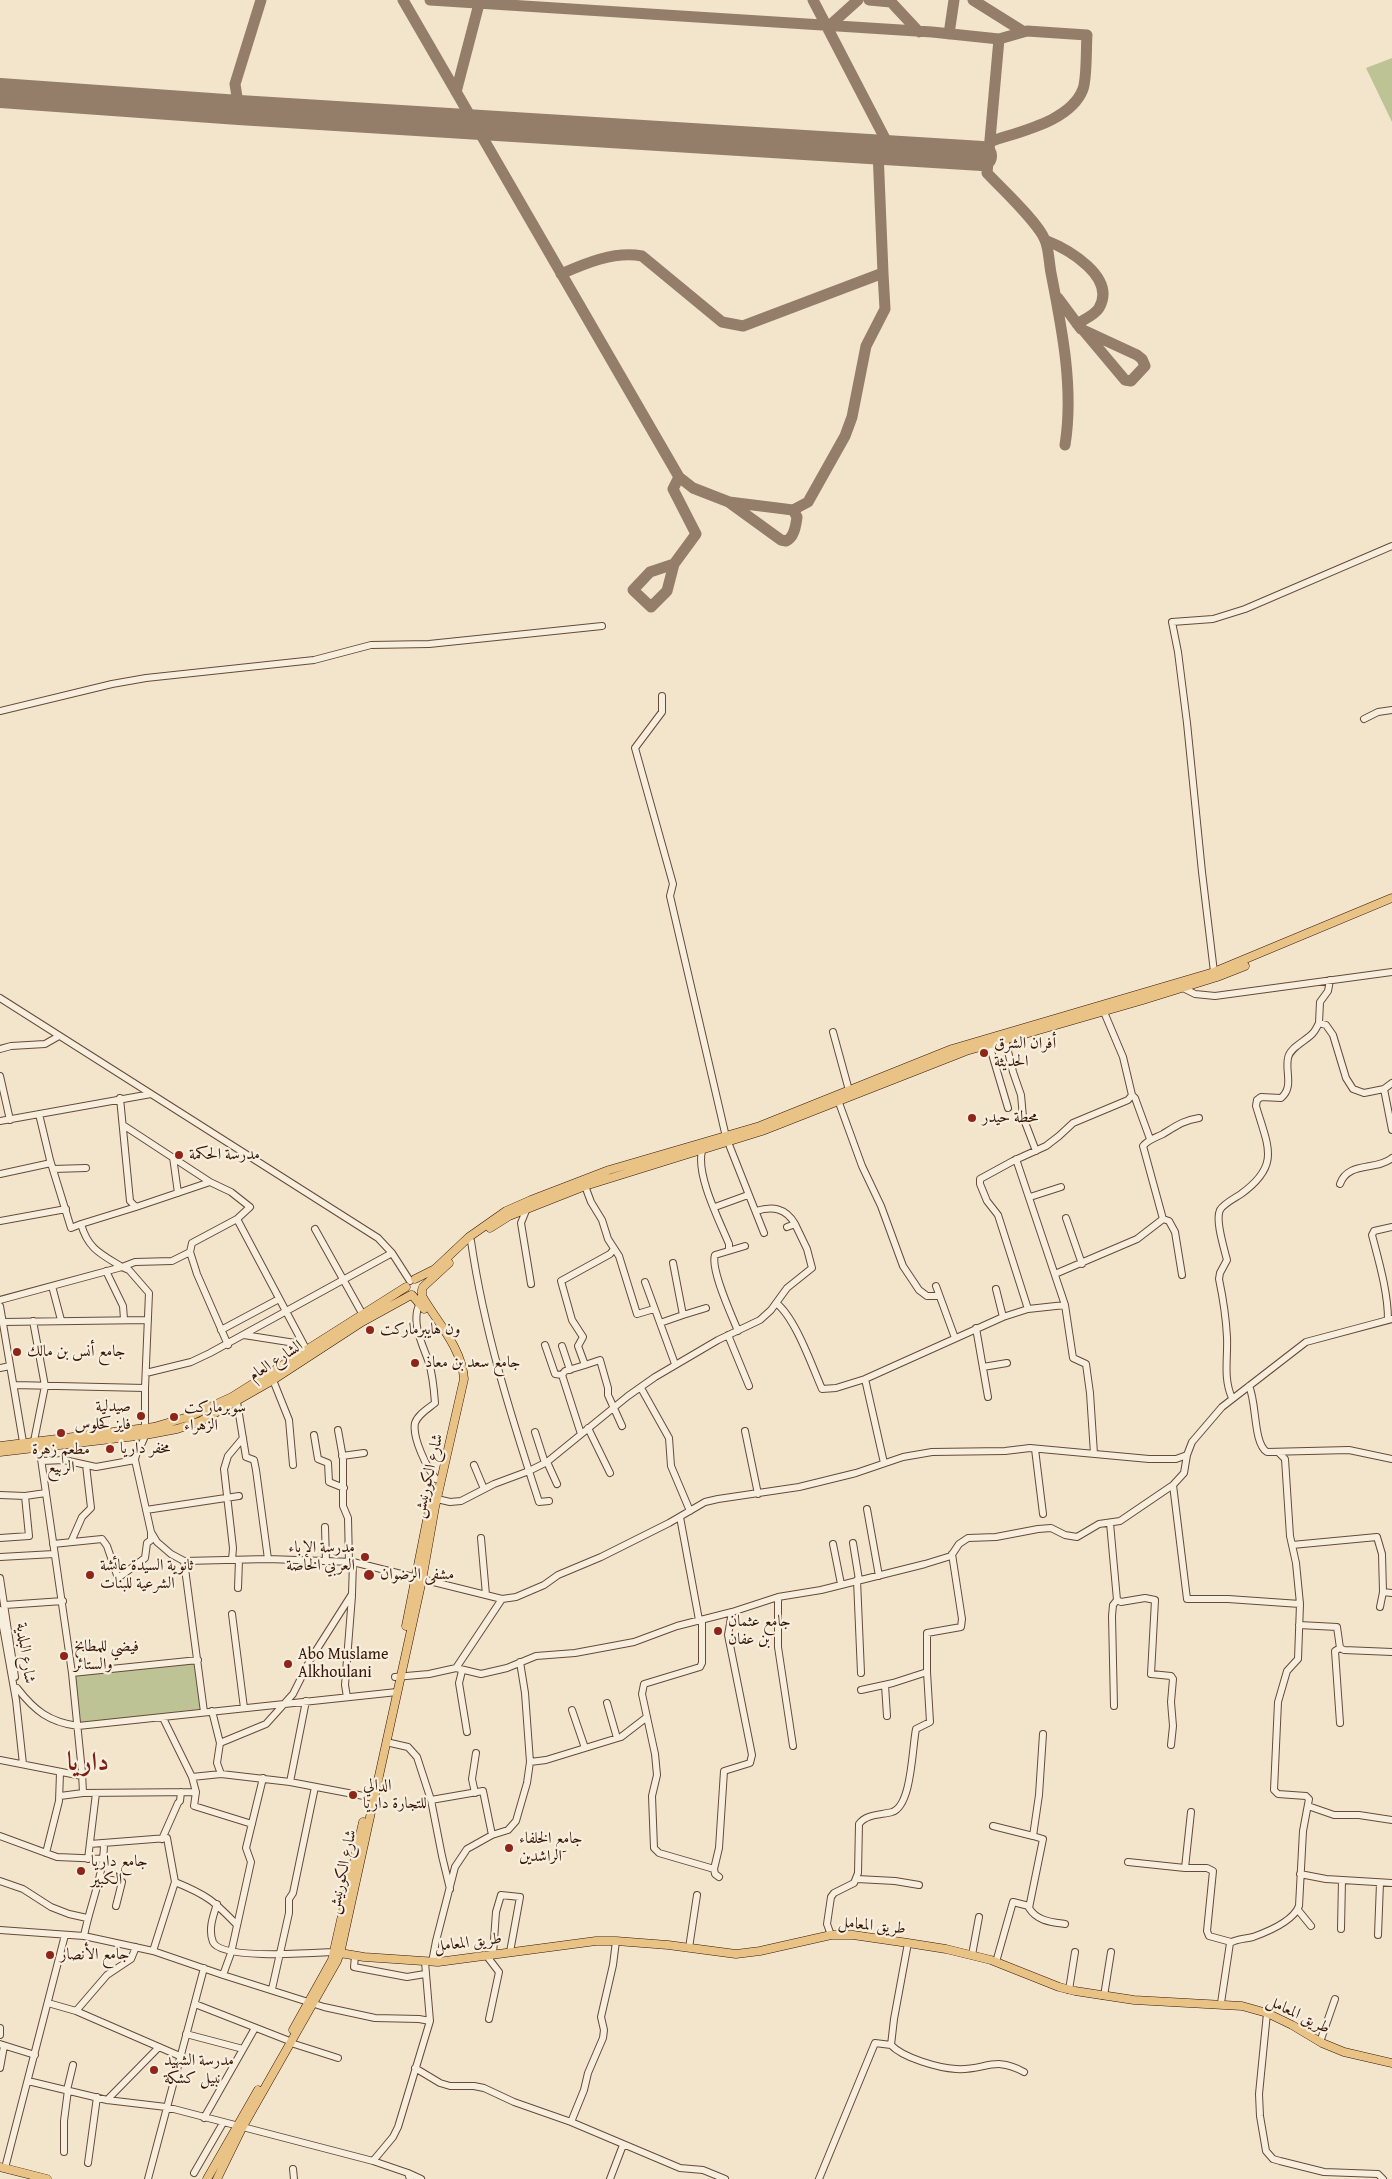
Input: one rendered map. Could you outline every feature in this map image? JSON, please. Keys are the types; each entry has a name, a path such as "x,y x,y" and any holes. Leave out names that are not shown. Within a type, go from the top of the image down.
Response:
{"main road":[{"path":"530,1204 600,1173 702,1151 782,1118 965,1048 1182,986 1392,898"},
{"path":"965,1048 989,1044 1065,1020 1104,1012 1260,960 1392,903"},
{"path":"530,1204 681,1154 783,1123 838,1100 849,1093"},
{"name":"الشارع العام","path":"145,1431 210,1408 240,1392 306,1349 361,1318 412,1295 418,1295 471,1241 508,1216 530,1204"},
{"name":"الشارع العام","path":"0,1452 37,1443 177,1429 201,1421 273,1380 410,1282 435,1269 469,1237 506,1211 530,1204"},
{"path":"410,1282 419,1281 423,1289"},
{"name":"شارع الكورنيش","path":"410,1282 412,1295 420,1303 453,1354 459,1369 456,1396 436,1479 419,1579"},
{"name":"شارع الكورنيش","path":"337,1953 369,1797 463,1388 464,1369 457,1351 422,1296 423,1289"},
{"name":"الشارع العام","path":"0,1446 23,1442 37,1443"},
{"name":"شارع الكورنيش","path":"207,2179 240,2128 337,1953 386,1742 394,1693"},
{"name":"طريق المعامل","path":"337,1953 429,1962 596,1941 616,1941 744,1953 831,1936 853,1935 972,1955 996,1962 1069,1990 1134,2000 1221,2003 1242,2006 1266,2013 1292,2025 1320,2042 1344,2052 1392,2063"},
{"name":"شارع الكورنيش","path":"217,2179 240,2128"},
{"path":"2,2168 47,2179"}],"street":[{"path":"1214,972 1187,723 1178,652 1172,622 1213,619 1392,546"},
{"path":"0,711 112,684 146,678 314,660 371,646 429,644 602,626"},
{"path":"662,696 662,712 635,748 673,884 670,896 727,1140 764,1233"},
{"path":"1364,719 1378,712 1392,710"},
{"path":"1182,986 1195,994 1208,996 1392,972"},
{"path":"1232,1398 1227,1384 1227,1338 1219,1279 1227,1260 1218,1217 1220,1209 1256,1183 1268,1165 1269,1152 1256,1106 1257,1100 1261,1097 1281,1098 1285,1094 1289,1081 1288,1058 1290,1052 1313,1033 1319,1023 1320,1002 1328,991 1330,980"},
{"path":"0,998 378,1238 392,1254 410,1282"},
{"path":"1104,1012 1123,1057 1132,1095 1135,1098 1150,1139"},
{"path":"1319,1023 1326,1025 1334,1035 1344,1071 1353,1090 1364,1093 1384,1089 1392,1083"},
{"path":"833,1032 849,1093"},
{"path":"0,1050 11,1046 45,1044 59,1036"},
{"path":"1005,1039 1012,1072 1021,1095 1024,1117 1036,1151"},
{"path":"989,1044 1008,1108"},
{"path":"0,1076 10,1120"},
{"path":"1384,1089 1392,1130"},
{"path":"0,1121 120,1098 151,1094"},
{"path":"1028,1309 1016,1266 1010,1257 998,1215 987,1201 980,1181 982,1177 1055,1140 1073,1123 1128,1100 1132,1095"},
{"path":"120,1098 130,1201 136,1207"},
{"path":"838,1100 862,1166 881,1206 903,1266 919,1290 927,1296 940,1296"},
{"path":"39,1114 52,1166 71,1228 210,1182"},
{"path":"1163,1219 1143,1146 1150,1139 1163,1134 1182,1121 1199,1118"},
{"path":"123,1125 210,1182 230,1192 250,1207 237,1219 192,1243 190,1252 197,1274 228,1345"},
{"path":"702,1151 700,1157 704,1180 729,1244 729,1249"},
{"path":"173,1157 178,1193"},
{"path":"1340,1184 1348,1172 1356,1168 1377,1164 1392,1158"},
{"path":"1016,1159 1065,1305 1073,1358 1086,1364 1094,1454"},
{"path":"0,1174 52,1166 86,1168"},
{"path":"585,1186 622,1263 637,1314 654,1309"},
{"path":"1030,1197 1061,1187"},
{"path":"715,1207 748,1194"},
{"path":"530,1204 521,1224 531,1284"},
{"path":"437,1499 450,1502 461,1501 546,1462 565,1449 613,1408 675,1364 760,1320 787,1288 812,1268 807,1250 795,1224 786,1212 779,1209 766,1208 756,1211"},
{"path":"0,1221 66,1209"},
{"path":"1066,1218 1082,1264"},
{"path":"237,1219 306,1349"},
{"path":"1055,1274 1137,1239 1163,1219"},
{"path":"1163,1219 1169,1221 1175,1232 1182,1274"},
{"path":"53,1544 102,1539 107,1546 118,1578 145,1558 147,1543 151,1540 135,1460 136,1452 144,1441 145,1431 149,1293 129,1270 91,1246 85,1237 81,1224"},
{"path":"787,1227 795,1224"},
{"path":"398,1677 459,1670 481,1674 507,1668 536,1656 575,1653 634,1642 778,1597 821,1590 925,1564 952,1554 963,1540 968,1538 996,1537 1051,1528 1065,1536 1077,1537 1098,1524 1120,1521 1173,1485 1184,1474 1187,1455 1192,1442 1232,1398 1306,1342 1390,1320 1372,1235 1374,1231 1392,1227"},
{"path":"315,1229 361,1318"},
{"path":"471,1241 488,1332 529,1471 539,1502 549,1501"},
{"path":"738,1331 720,1285 714,1259 715,1255 729,1249 745,1246"},
{"path":"583,1337 572,1320 561,1281 610,1254 614,1249"},
{"path":"0,1300 136,1262 172,1261 190,1252"},
{"path":"146,1372 191,1362 228,1345 286,1311 392,1254"},
{"path":"673,1263 683,1315"},
{"path":"106,1271 124,1306 124,1319"},
{"path":"645,1282 675,1364"},
{"path":"52,1286 61,1320"},
{"path":"936,1286 955,1338"},
{"path":"996,1289 1003,1317"},
{"path":"221,1330 279,1299"},
{"path":"420,1303 417,1309 417,1331 430,1365 435,1402 421,1414 415,1423 419,1446 430,1471 436,1479"},
{"path":"776,1303 783,1309 794,1328 822,1388 836,1388 865,1379 1003,1317 1028,1309 1065,1305"},
{"path":"0,1306 23,1442"},
{"path":"660,1323 706,1308"},
{"path":"3,1322 148,1320"},
{"path":"33,1321 44,1386 37,1443 42,1461 54,1554 63,1601 78,1726 82,1793"},
{"path":"976,1328 988,1397"},
{"path":"585,1365 578,1346 583,1337 592,1334"},
{"path":"244,1335 295,1343 302,1342"},
{"path":"728,1335 749,1386"},
{"path":"545,1345 555,1374 562,1375 570,1370 600,1360 608,1388 608,1395 622,1426"},
{"path":"562,1346 570,1370"},
{"path":"983,1366 1007,1363"},
{"path":"0,1368 10,1366"},
{"path":"562,1375 581,1434"},
{"path":"865,1379 884,1463"},
{"path":"273,1380 289,1420 293,1465"},
{"path":"14,1385 145,1388"},
{"path":"1249,1386 1253,1396 1260,1446 1267,1452 1349,1450 1392,1458"},
{"path":"641,1388 668,1438 671,1466 690,1511"},
{"path":"237,1402 246,1457 254,1460 256,1470 268,1559"},
{"path":"588,1428 610,1473"},
{"path":"338,1430 342,1456 343,1506 348,1518 351,1562 352,1594 345,1685 347,1697"},
{"path":"746,1431 758,1494"},
{"path":"535,1432 546,1462 557,1484"},
{"path":"314,1435 318,1459 328,1463 329,1482 344,1488"},
{"path":"238,1588 224,1469 228,1456 243,1438"},
{"path":"150,1532 157,1542 171,1554 184,1561 268,1559 351,1562 502,1599 516,1596 544,1585 558,1575 601,1557 680,1517 705,1502 718,1498 758,1494 856,1473 903,1457 932,1452 1035,1449 1164,1459 1187,1455"},
{"path":"1035,1449 1043,1514"},
{"path":"342,1456 364,1453"},
{"path":"1279,1453 1284,1459 1290,1536 1300,1604 1298,1659 1286,1671 1277,1706 1274,1788 1278,1794 1308,1797 1309,1801 1302,1831 1298,1910 1311,1926"},
{"path":"42,1461 64,1460 96,1466 135,1460"},
{"path":"71,1542 82,1517 91,1508 86,1465"},
{"path":"474,1465 484,1489"},
{"path":"1173,1485 1187,1599 1228,1599 1300,1604"},
{"path":"0,1495 25,1496 46,1493"},
{"path":"0,1538 29,1536 25,1496"},
{"path":"146,1510 239,1496"},
{"path":"867,1509 879,1576"},
{"path":"680,1517 700,1620 702,1662 700,1666 644,1684 642,1694 648,1716 657,1775 652,1796 654,1848 659,1853 714,1869 719,1877"},
{"path":"1110,1522 1117,1600 1113,1605 1112,1616 1114,1706"},
{"path":"325,1527 326,1561"},
{"path":"481,1538 486,1595"},
{"path":"1292,1545 1377,1538 1382,1554 1383,1592 1380,1607"},
{"path":"853,1543 858,1580 861,1674"},
{"path":"833,1544 841,1584"},
{"path":"0,1558 54,1554"},
{"path":"831,1936 827,1924 831,1897 834,1893 854,1883 857,1879 859,1824 867,1818 900,1808 913,1763 916,1729 930,1722 927,1633 961,1627 962,1619 952,1554"},
{"path":"184,1561 204,1712"},
{"name":"شارع البلدية","path":"0,1578 1,1610 16,1700"},
{"path":"1383,1592 1392,1593"},
{"path":"220,1743 266,1724 293,1694 310,1660 352,1594"},
{"path":"778,1597 778,1647 793,1746"},
{"path":"1117,1600 1121,1602 1150,1597 1155,1600 1151,1674 1172,1676 1173,1679 1171,1702 1172,1745"},
{"path":"467,1732 465,1710 460,1691 459,1670 502,1599"},
{"path":"1,1610 63,1601"},
{"path":"714,1869 719,1848 724,1771 750,1763 752,1755 728,1635 732,1612"},
{"path":"232,1614 244,1708"},
{"path":"1298,1625 1337,1627 1340,1648"},
{"path":"1340,1648 1344,1650 1392,1652"},
{"path":"1340,1648 1335,1651 1340,1723"},
{"path":"0,1662 10,1660"},
{"name":"شارع البلدية","path":"10,1660 17,1688 16,1700"},
{"path":"72,1673 198,1660"},
{"path":"373,2161 393,2137 398,2127 430,2021 429,1995 425,1974 455,1867 460,1856 477,1842 508,1830 516,1821 530,1762 525,1693 520,1662"},
{"path":"861,1690 927,1672"},
{"path":"885,1685 887,1716"},
{"path":"17,1688 38,1712 64,1724 78,1726 394,1693"},
{"path":"16,1700 24,1764"},
{"path":"290,1782 306,1701"},
{"path":"607,1702 617,1738"},
{"path":"572,1710 584,1748"},
{"path":"212,1711 220,1743 217,1763 221,1774"},
{"path":"530,1762 546,1760 617,1738 648,1716"},
{"path":"163,1718 192,1777 196,1792 194,1806 252,1824"},
{"path":"1034,1836 1043,1734"},
{"path":"386,1742 402,1745 413,1751 420,1763 426,1789 431,1800 450,1890"},
{"path":"474,1793 472,1778 476,1754"},
{"path":"0,1760 82,1776"},
{"path":"46,1853 60,1796 60,1773"},
{"path":"192,1777 221,1774 263,1778 369,1797"},
{"path":"223,1975 231,1953 251,1862 246,1848 263,1778"},
{"path":"272,1989 289,1913 289,1899 293,1893 315,1787"},
{"path":"162,1839 180,1800 181,1792"},
{"path":"60,1796 82,1793 196,1792"},
{"path":"431,1800 483,1792 492,1835"},
{"path":"88,1859 96,1793"},
{"path":"1308,1806 1334,1815 1359,1815 1392,1820"},
{"path":"1185,1868 1191,1812"},
{"path":"994,1826 1043,1839 1029,1906 1034,1915 1047,1921 1065,1924"},
{"path":"0,1836 57,1857 104,1859"},
{"path":"90,1844 167,1838 175,1882 153,1951"},
{"path":"84,1936 87,1918 100,1878 104,1859 104,1843"},
{"path":"1128,1862 1185,1868 1207,1868 1213,1871 1207,1931 1209,1936 1231,1942 1263,1933 1298,1910"},
{"path":"1300,1874 1342,1880 1392,1883"},
{"path":"100,1878 122,1882 116,1906"},
{"path":"857,1879 895,1881 919,1886"},
{"path":"1341,1929 1342,1880"},
{"path":"0,1881 23,1889 51,1907 87,1918"},
{"path":"175,1882 201,1892 217,1904 237,1925"},
{"path":"1378,1935 1380,1883"},
{"path":"489,2019 499,1972 489,1954 496,1912 501,1895 520,1897 510,1952"},
{"path":"689,1948 697,1895"},
{"path":"996,1962 1013,1902 1029,1906"},
{"path":"217,1904 212,1918 213,1943 220,1950 231,1953 337,1953"},
{"path":"972,1955 979,1917"},
{"path":"0,1930 84,1936 136,1947 311,2003 375,2018 430,2021"},
{"path":"2,2168 28,2081 65,1935"},
{"path":"571,2122 584,2090 588,2073 603,2038 604,2030 601,2017 614,1965 616,1941"},
{"path":"1221,2003 1231,1942"},
{"path":"891,2045 894,2018 908,1944"},
{"path":"76,2011 107,1975 132,1959 136,1947"},
{"path":"1069,1990 1076,1952"},
{"path":"1104,1996 1111,1952"},
{"path":"354,1956 354,1967 407,1977 425,1974"},
{"path":"148,2179 166,2107 182,2057 186,2034 204,1968"},
{"path":"1320,2042 1335,1999"},
{"path":"48,2003 76,2011 182,2057"},
{"path":"195,2004 338,2058"},
{"path":"1266,2013 1264,2023 1266,2041 1259,2094 1260,2116 1266,2151 1273,2159 1280,2161 1330,2172 1378,2174 1383,2179"},
{"path":"0,2028 0,2035"},
{"path":"204,2118 256,2028"},
{"path":"186,2034 243,2050"},
{"path":"819,2179 875,2043 891,2045 896,2050 910,2057 957,2069 1004,2063 1024,2072"},
{"path":"0,2068 2,2045 35,2055"},
{"path":"108,2100 159,2047"},
{"path":"64,2152 67,2090 73,2065"},
{"path":"415,2068 440,2083 450,2086 484,2088 680,2168 703,2170 725,2179"},
{"path":"28,2081 108,2100 166,2107 240,2128 373,2161 421,2179"},
{"path":"88,2162 97,2097"},
{"path":"194,2173 223,2123"},
{"path":"610,2179 623,2145"},
{"path":"293,2169 294,2179"}],"green space":[{"path":"1392,58 1392,122 1366,68"},
{"path":"194,1662 201,1709 81,1723 75,1675"}],"taxiway":[{"path":"239,110 235,84 261,0"},
{"path":"403,0 679,477 693,488 729,502 793,510 808,502 845,436 852,417 866,346 885,309 883,273"},
{"path":"430,0 932,32 999,39 1027,31 1087,35 1086,71 1083,89 1077,100 1057,117 1030,129 992,141"},
{"path":"456,92 480,0"},
{"path":"813,0 892,152"},
{"path":"828,27 858,0"},
{"path":"869,0 891,2 919,32"},
{"path":"949,34 954,0"},
{"path":"973,0 1024,32"},
{"path":"999,39 987,173 1035,224 1046,244 1066,359 1068,402 1065,445"},
{"path":"561,274 600,259 621,255 642,256 722,322 743,326 883,273 878,151"},
{"path":"1045,240 1077,257 1096,275 1101,286 1103,297 1099,308 1092,315 1077,324"},
{"path":"1058,298 1081,329"},
{"path":"1083,330 1137,355 1142,359 1145,366 1131,381 1125,380 1083,330"},
{"path":"674,564 696,534 673,489 679,477"},
{"path":"730,503 781,540 786,541 793,534 795,527 797,517 793,510"},
{"path":"674,564 667,591 651,607 633,590 650,572 674,564"}],"runway":[{"path":"0,93 239,110 982,156"}],"place":[{"name":"أفران الشرق الحديثة","path":"984,1053"},
{"name":"محطة حيدر","path":"972,1118"},
{"name":"مدرسة الحكمة","path":"179,1155"},
{"name":"ون هايبرماركت","path":"370,1330"},
{"name":"جامع أنس بن مالك","path":"17,1352"},
{"name":"جامع سعد بن معاذ","path":"415,1363"},
{"name":"صيدلية فايز كحلوس","path":"141,1416"},
{"name":"سوبرماركت الزهراء","path":"174,1417"},
{"name":"مطعم زهرة الربيع","path":"61,1433"},
{"name":"مخفر داريا","path":"110,1449"},
{"name":"مدرسة الإباء العربي الخاصة","path":"365,1557"},
{"name":"ثانوية السيدة عائشة الشرعية للبنات","path":"90,1575"},
{"name":"مشفى الرضوان","path":"369,1575"},
{"name":"جامع عثمان بن عفان","path":"718,1631"},
{"name":"فيضي للمطابخ والستائر","path":"64,1656"},
{"name":"Abo Muslame Alkhoulani","path":"288,1664"},
{"name":"الدالي للتجارة داريا","path":"353,1795"},
{"name":"جامع الخلفاء الراشدين","path":"509,1848"},
{"name":"جامع داريا الكبير","path":"81,1871"},
{"name":"جامع الأنصار","path":"50,1955"},
{"name":"مدرسة الشهيد نبيل كشكة","path":"154,2070"}],"district":[{"name":"داريا","path":"88,1763"}]}
